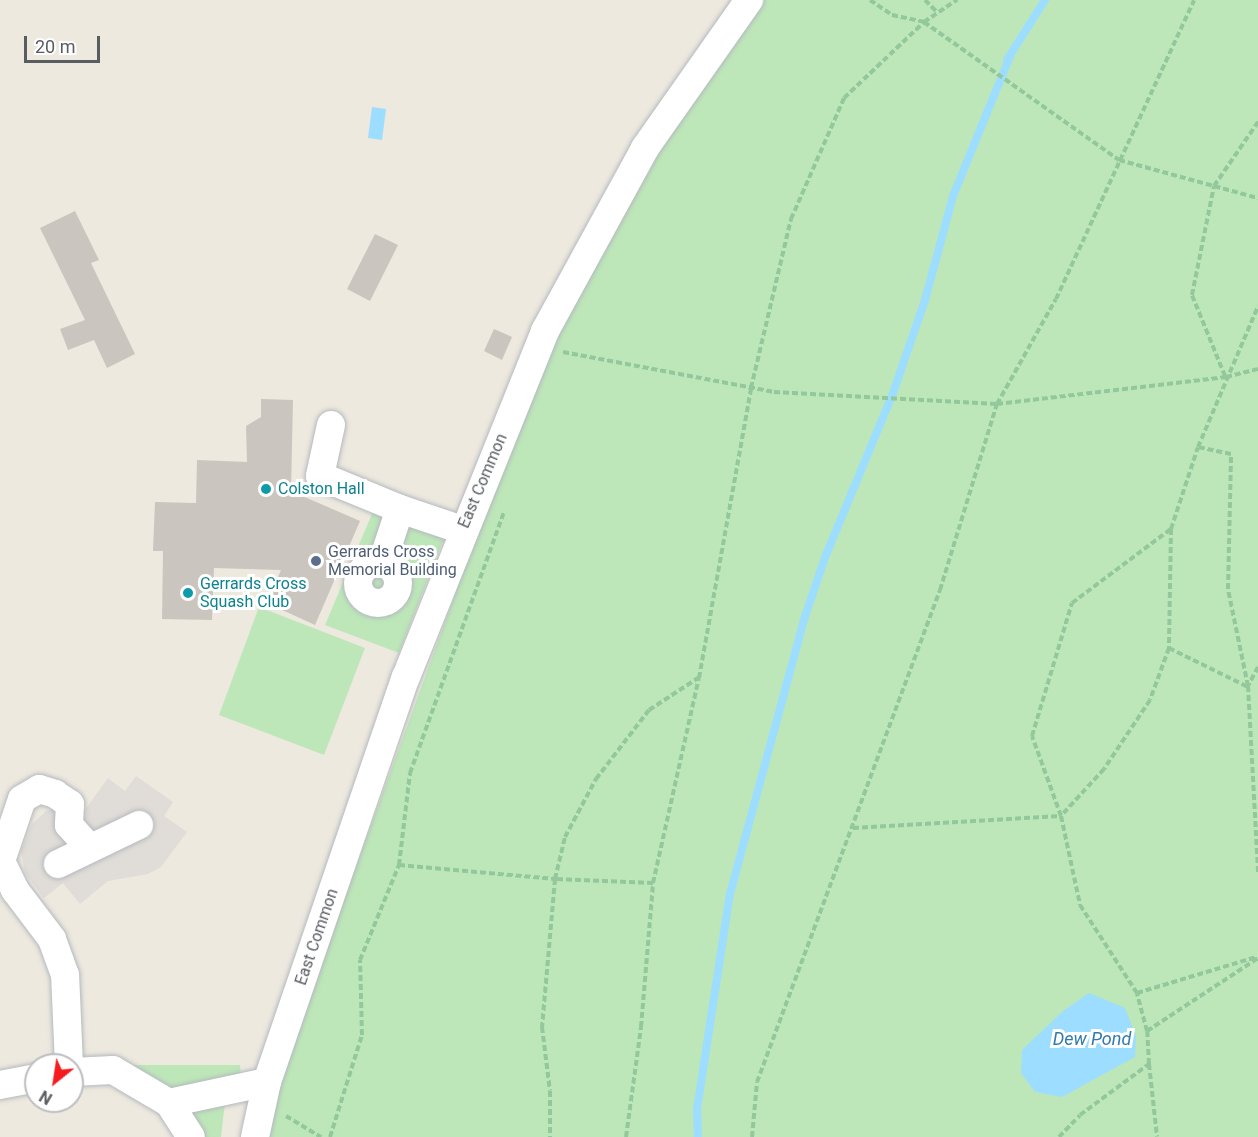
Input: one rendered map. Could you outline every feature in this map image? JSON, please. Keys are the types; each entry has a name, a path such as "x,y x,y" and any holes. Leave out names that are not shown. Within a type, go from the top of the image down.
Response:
{"street":[{"name":"East Common","path":"255,1137 265,1092 462,530 559,341 645,148 748,0"},
{"path":"331,426 320,476 400,509 462,530"},
{"path":"400,509 382,563 369,564 360,573 360,592 370,602 383,603 398,589 436,600"},
{"path":"68,1053 65,975 52,939 8,895 1,861 22,799 39,789 70,804 69,825 90,848"},
{"path":"57,864 139,825"},
{"path":"84,1071 113,1070 169,1103 192,1137"},
{"path":"0,1085 24,1080"},
{"path":"169,1103 265,1092"}],"path":[{"path":"870,0 892,15 924,22 1119,160 1258,198"},
{"path":"925,0 938,13"},
{"path":"626,1137 641,1027 653,883 699,678 751,388 791,219 844,98 924,22 957,0"},
{"path":"752,1137 756,1082 853,828 940,590 997,404 1056,299 1194,0"},
{"path":"1226,377 1192,295 1214,186 1258,122"},
{"path":"853,828 1061,816 1104,769 1150,700 1169,648 1171,529 1198,447 1258,306"},
{"path":"559,362 559,341 751,388 997,404 1226,377 1258,369"},
{"path":"1198,447 1231,454 1228,589 1248,687 1258,873"},
{"path":"330,1137 362,1035 360,960 399,865 410,773 506,506"},
{"path":"1157,1137 1147,1031 1137,993 1080,905 1061,816 1032,736 1072,603 1171,529"},
{"path":"1169,648 1248,687"},
{"path":"1248,687 1258,667"},
{"path":"550,1137 550,1091 542,1027 555,879 565,837 596,778 649,710 699,678"},
{"path":"399,865 555,879 653,883"},
{"path":"1137,993 1258,957"},
{"path":"1147,1031 1258,957"},
{"path":"1059,1137 1080,1114 1149,1064"},
{"path":"265,1092 321,1137"}],"shaded area":[{"path":"136,776 173,802 164,816 187,832 161,867 148,874 108,881 80,904 63,883 44,898 25,873 21,852 32,824 46,811 60,808 79,818 108,778 125,791"}],"green space":[{"path":"760,0 1258,0 1258,1137 269,1137 275,1098 333,930 521,413 582,285 645,171"},
{"path":"374,509 444,538 399,653 325,625"},
{"path":"259,607 365,648 324,755 219,715"},
{"path":"127,1065 240,1065 241,1080 163,1090"},
{"path":"225,1102 221,1137 203,1137 192,1118 193,1111"}],"water":[{"path":"372,107 386,109 382,140 368,138"},
{"name":"Dew Pond","path":"1089,993 1125,1008 1136,1036 1135,1057 1062,1097 1035,1092 1021,1073 1022,1050 1063,1011"}],"building":[{"path":"75,211 99,260 91,263 135,354 107,368 94,340 68,350 60,329 85,320 40,228"},
{"path":"375,234 398,245 370,301 347,289"},
{"path":"494,329 512,337 502,360 484,351"},
{"path":"261,399 293,400 291,491 360,521 315,625 267,603 281,570 214,568 212,620 162,619 163,551 153,551 155,502 196,503 197,460 247,462 246,426 261,417"}],"waterway":[{"path":"1007,60 1045,0"},
{"path":"698,1137 697,1109 730,894 805,616 826,555 892,396 925,300 953,196 1010,56"}],"place":[{"name":"Colston Hall","path":"266,489"},
{"name":"Gerrards Cross Memorial Building","path":"316,561"},
{"name":"Gerrards Cross Squash Club","path":"188,593"}]}
